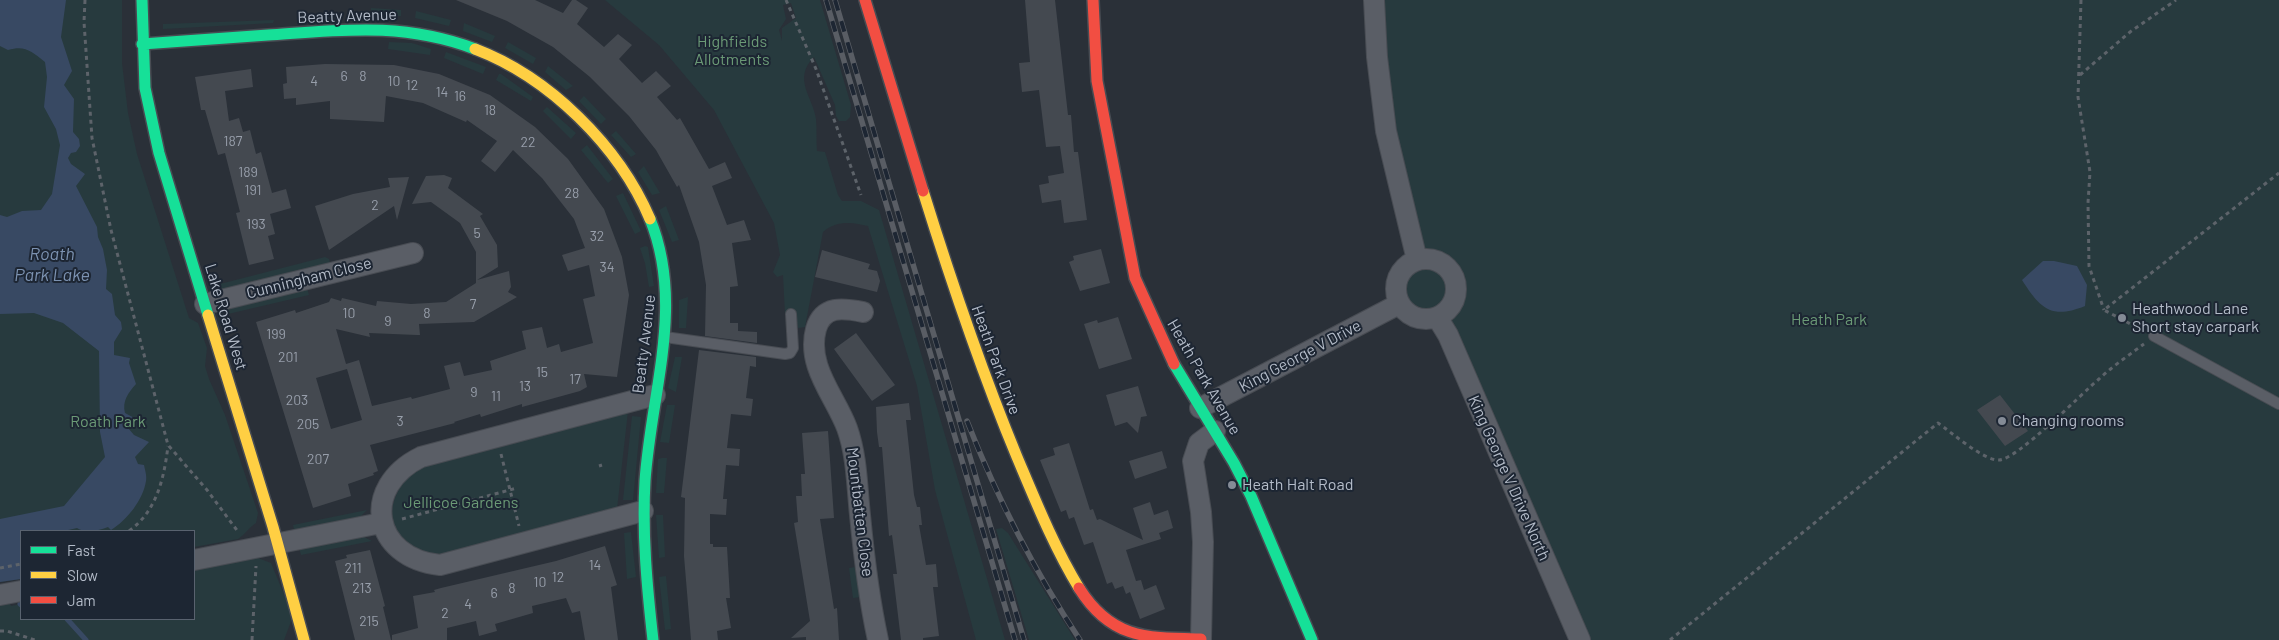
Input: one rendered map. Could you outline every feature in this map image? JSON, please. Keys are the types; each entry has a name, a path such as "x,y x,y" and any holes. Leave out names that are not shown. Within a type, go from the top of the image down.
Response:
{"street":[{"name":"Lake Road West","path":"142,0 145,88 154,136 278,544 304,640"},
{"name":"Heath Park Drive","path":"865,0 966,330 1002,424 1053,539 1094,608 1117,628 1143,636 1201,639"},
{"name":"Heath Park Avenue","path":"1093,0 1097,81 1131,264 1148,310 1175,366 1215,431 1250,496 1312,640"},
{"path":"1374,0 1378,65 1386,131 1417,260"},
{"name":"Beatty Avenue","path":"142,44 358,29 392,29 442,38 489,55 547,90 577,117 608,152 634,189 652,223 664,260 667,295 643,511 644,561 653,640"},
{"name":"Cunningham Close","path":"205,304 413,253"},
{"path":"1417,260 1440,262 1453,276 1455,294 1452,303 1447,310 1437,317 1421,319 1412,316 1399,304 1396,294 1399,275 1404,267 1417,260"},
{"name":"King George V Drive","path":"1200,408 1399,304"},
{"name":"Mountbatten Close","path":"863,312 842,308 831,310 822,316 817,327 814,350 822,377 841,414 852,444 866,567 878,640"},
{"name":"King George V Drive North","path":"1437,317 1448,335 1580,640"},
{"path":"643,511 453,563 429,564 407,553 397,545 381,503 386,490 400,471 422,457 655,395"},
{"path":"1201,639 1203,542 1201,512 1193,461 1199,443 1215,431"},
{"path":"195,560 387,522"},
{"path":"0,595 20,591"}],"lane":[{"path":"663,337 785,354 790,353 793,348 791,314"},
{"path":"2154,336 2279,404"}],"path":[{"path":"85,0 84,22 87,76 94,147 111,230 168,445 159,492 150,509 138,524 130,530"},
{"path":"786,0 816,69 861,195"},
{"path":"1670,640 1938,423 1988,458 1999,460 2009,456 2061,415 2098,379 2154,336 2104,310 2089,266 2088,203 2090,172 2078,97 2081,0"},
{"path":"2079,76 2130,32 2176,0"},
{"path":"2104,310 2279,172"},
{"path":"498,444 524,543"},
{"path":"168,445 207,490 242,537"},
{"path":"387,522 518,488"},
{"path":"252,640 256,561"},
{"path":"0,568 20,564"},
{"path":"0,631 7,630 35,640"}],"green space":[{"name":"Roath Park","path":"0,0 122,0 122,63 128,113 137,154 189,318 198,323 207,348 205,366 225,415 258,513 256,523 238,539 195,547 195,530 20,530 20,579 0,582"},
{"name":"Highfields Allotments","path":"605,0 820,0 851,105 850,117 846,121 839,121 836,116 835,105 814,57 808,65 804,80 816,119 817,151 825,152 838,195 842,201 861,201 879,210 1005,640 976,640 935,490 917,386 868,226 845,223 833,225 823,232 805,327 798,328 795,314 785,314 783,275 777,277 773,272 780,255 774,223 714,110 659,45","holes":["791,3 796,18 782,28 782,41 779,30 786,19 783,5"]},
{"name":"Heath Park","path":"1379,0 2279,0 2279,640 1580,640 1450,320 1461,304 1457,299 1458,286 1463,281 1460,272 1452,261 1423,248 1401,178"},
{"path":"371,8 401,10 401,16 371,17"},
{"path":"416,11 451,20 449,26 415,18"},
{"path":"274,20 273,23 163,29 163,24"},
{"path":"464,23 495,36 492,42 463,31"},
{"path":"389,42 412,43 431,49 430,55 388,49"},
{"path":"508,42 536,58 533,64 505,48"},
{"path":"446,52 486,67 483,74 444,58"},
{"path":"548,66 573,86 566,90 545,72"},
{"path":"499,74 533,97 531,101 496,80"},
{"path":"584,96 606,119 601,124 579,101"},
{"path":"547,107 576,133 571,139 543,111"},
{"path":"616,131 636,154 631,157 611,135"},
{"path":"587,145 613,179 608,183 581,150"},
{"path":"644,166 660,193 652,195 638,172"},
{"path":"623,193 641,231 635,234 616,196"},
{"path":"666,206 679,240 672,242 659,210"},
{"path":"648,247 654,286 649,287 640,248"},
{"path":"325,257 329,259 330,263 327,266 222,292 220,284"},
{"path":"1421,266 1431,266 1443,273 1450,285 1450,295 1443,307 1431,314 1421,314 1413,310 1406,303 1402,295 1402,285 1406,277 1413,270"},
{"path":"307,288 309,295 228,314 226,305"},
{"path":"688,297 686,328 679,328 679,300"},
{"path":"675,357 682,357 676,392 668,388"},
{"path":"667,405 675,405 669,443 660,442"},
{"name":"Jellicoe Gardens","path":"628,411 617,509 435,557 410,546 400,537 392,517 392,508 400,488 413,469"},
{"path":"632,416 641,417 633,500 623,500"},
{"path":"667,458 664,493 656,493 658,459"},
{"path":"367,510 357,520 295,533 293,525"},
{"path":"656,515 663,515 665,557 659,558"},
{"path":"1002,528 1008,533 1075,640 1029,640 996,529"},
{"path":"631,532 636,577 627,579 624,533"},
{"path":"362,536 372,541 301,555 299,547"},
{"path":"250,555 271,563 293,616 284,640 0,640 0,603 2,601 11,606 20,604 20,620 195,620 195,564"},
{"path":"856,567 861,597 853,598 849,568"},
{"path":"666,576 671,629 665,630 659,577"}],"water":[{"name":"Roath Park Lake","path":"0,0 66,0 61,37 72,71 64,85 74,99 73,132 79,139 80,146 68,158 71,164 85,174 76,186 97,227 107,270 106,289 112,294 115,315 121,322 122,329 114,342 114,355 130,358 129,363 136,384 126,397 124,409 125,413 138,420 128,422 128,428 134,435 149,442 135,457 138,464 144,465 146,481 142,495 123,521 111,530 108,527 100,530 80,530 77,528 68,530 20,530 20,579 0,582 0,519 64,506 105,457 100,432 99,351 63,323 34,313 0,314 0,215 7,217 22,211 41,210 52,194 60,145 56,129 44,107 47,77 45,62 28,50 19,48 8,50 0,46"},
{"path":"2043,261 2054,261 2077,266 2087,285 2085,306 2063,312 2055,311 2048,309 2035,298 2022,280"}],"building":[{"path":"456,0 535,0 563,13 572,0 576,0 588,8 577,24 604,47 618,34 632,45 619,59 642,83 656,71 671,86 657,97 677,120 680,118 709,169 725,162 732,178 712,186 727,225 744,220 751,240 732,243 738,286 730,287 730,323 738,323 738,331 757,332 757,343 705,336 706,285 699,242 679,185 677,187 656,150 629,116 590,77 553,47 507,21"},
{"path":"1025,0 1055,0 1068,115 1071,115 1074,152 1078,152 1087,220 1064,223 1061,200 1042,203 1039,185 1049,183 1048,176 1064,173 1060,146 1046,147 1039,90 1022,92 1019,63 1030,62"},
{"path":"325,64 394,65 439,74 490,95 535,127 568,159 604,209 622,257 629,295 617,377 584,374 587,387 580,391 522,407 522,404 481,417 480,414 455,423 370,445 378,471 373,473 374,475 348,484 351,496 313,508 256,322 295,310 296,313 329,302 331,298 341,301 342,298 376,306 377,301 411,304 446,302 476,283 476,252 460,223 431,202 412,204 426,176 444,175 452,178 448,188 483,214 480,216 497,245 498,267 477,280 509,271 511,287 508,292 517,297 474,322 419,324 420,335 369,333 370,337 336,329 346,364 359,360 372,406 411,397 412,399 450,389 444,366 460,362 464,376 492,370 490,361 526,349 522,331 542,327 547,348 559,344 561,352 593,343 583,299 595,296 589,265 568,271 562,255 585,248 574,219 542,178 513,150 495,172 481,161 497,141 467,120 466,122 423,103 386,96 384,122 330,119 330,101 296,105 296,98 284,99 283,84 287,83 286,67","holes":["347,369 362,420 331,429 316,378"]},
{"path":"251,69 253,87 225,91 229,121 239,118 243,132 250,130 256,154 261,152 272,193 286,189 291,208 270,214 275,234 268,236 274,259 249,265 236,213 240,212 225,153 218,155 205,110 201,110 195,77"},
{"path":"409,177 397,220 394,206 329,250 315,206 353,194 390,187 388,178"},
{"path":"1101,249 1110,283 1080,291 1069,262 1074,260 1073,256"},
{"path":"822,250 870,264 868,269 877,271 880,281 877,292 815,277"},
{"path":"1118,317 1132,359 1099,369 1084,324 1097,320 1098,323"},
{"path":"856,333 895,385 872,401 834,349"},
{"path":"699,350 756,357 756,367 750,366 746,398 753,399 751,416 731,414 727,448 740,449 739,466 726,465 723,499 727,499 726,515 710,514 710,544 713,544 713,547 727,547 730,598 726,598 731,628 717,631 718,640 691,640 684,556 685,498 681,497"},
{"path":"1138,386 1147,416 1141,417 1138,433 1127,422 1115,426 1106,395"},
{"name":"Changing rooms","path":"2000,395 2028,431 2005,446 1977,410"},
{"path":"909,403 911,420 906,420 914,495 917,507 920,507 922,525 919,525 926,565 936,564 938,587 933,587 939,636 923,638 923,640 901,640 893,574 897,574 892,535 889,536 882,447 879,447 877,432 876,407"},
{"path":"828,431 834,518 820,519 834,609 837,608 839,640 806,640 806,637 791,638 810,621 794,523 798,522 796,496 802,496 801,474 805,474 802,433"},
{"path":"1069,443 1090,510 1093,509 1097,520 1100,519 1143,540 1133,508 1150,502 1154,515 1168,510 1173,528 1159,533 1161,539 1126,550 1136,581 1141,580 1144,590 1156,585 1165,609 1140,619 1130,592 1126,594 1123,586 1115,589 1112,582 1107,584 1093,542 1084,545 1074,517 1069,519 1066,510 1061,512 1040,460 1055,455 1053,448"},
{"path":"1162,451 1167,468 1135,479 1129,461"},
{"path":"605,546 617,585 611,587 618,640 585,640 580,611 572,613 566,598 532,606 533,613 495,624 497,631 479,636 476,621 447,628 447,640 392,640 392,635 418,628 413,596 556,561"},
{"path":"370,550 385,606 383,607 391,640 355,640 335,561 347,558 346,555"}],"waterway":[{"path":"68,620 86,640"}],"railway":[{"path":"826,0 1015,640"},
{"path":"835,0 1024,640"},
{"path":"967,421 991,479 1018,534 1047,587 1080,640"}],"traffic: fast":[{"path":"142,0 145,88 159,153 208,315"},
{"path":"142,44 321,31 372,30 423,35 448,40 475,49"},
{"path":"650,219 660,251 665,284 663,349 648,448 644,501 646,560 653,640"},
{"path":"1174,364 1234,463 1251,496 1312,640"}],"traffic: slow":[{"path":"475,49 502,61 529,77 579,117 620,166 637,192 650,219"},
{"path":"923,191 944,258 991,391 1046,524 1061,557 1079,588"},
{"path":"208,315 273,527 304,640"}],"traffic: jam":[{"path":"865,0 923,191"},
{"path":"1093,0 1097,81 1135,278 1174,364"},
{"path":"1079,588 1091,605 1104,617 1117,626 1131,632 1163,638 1201,639"}],"place":[{"name":"Heathwood Lane Short stay carpark","path":"2122,318"},
{"name":"Changing rooms","path":"2002,421"},
{"name":"Heath Halt Road","path":"1232,485"}]}
